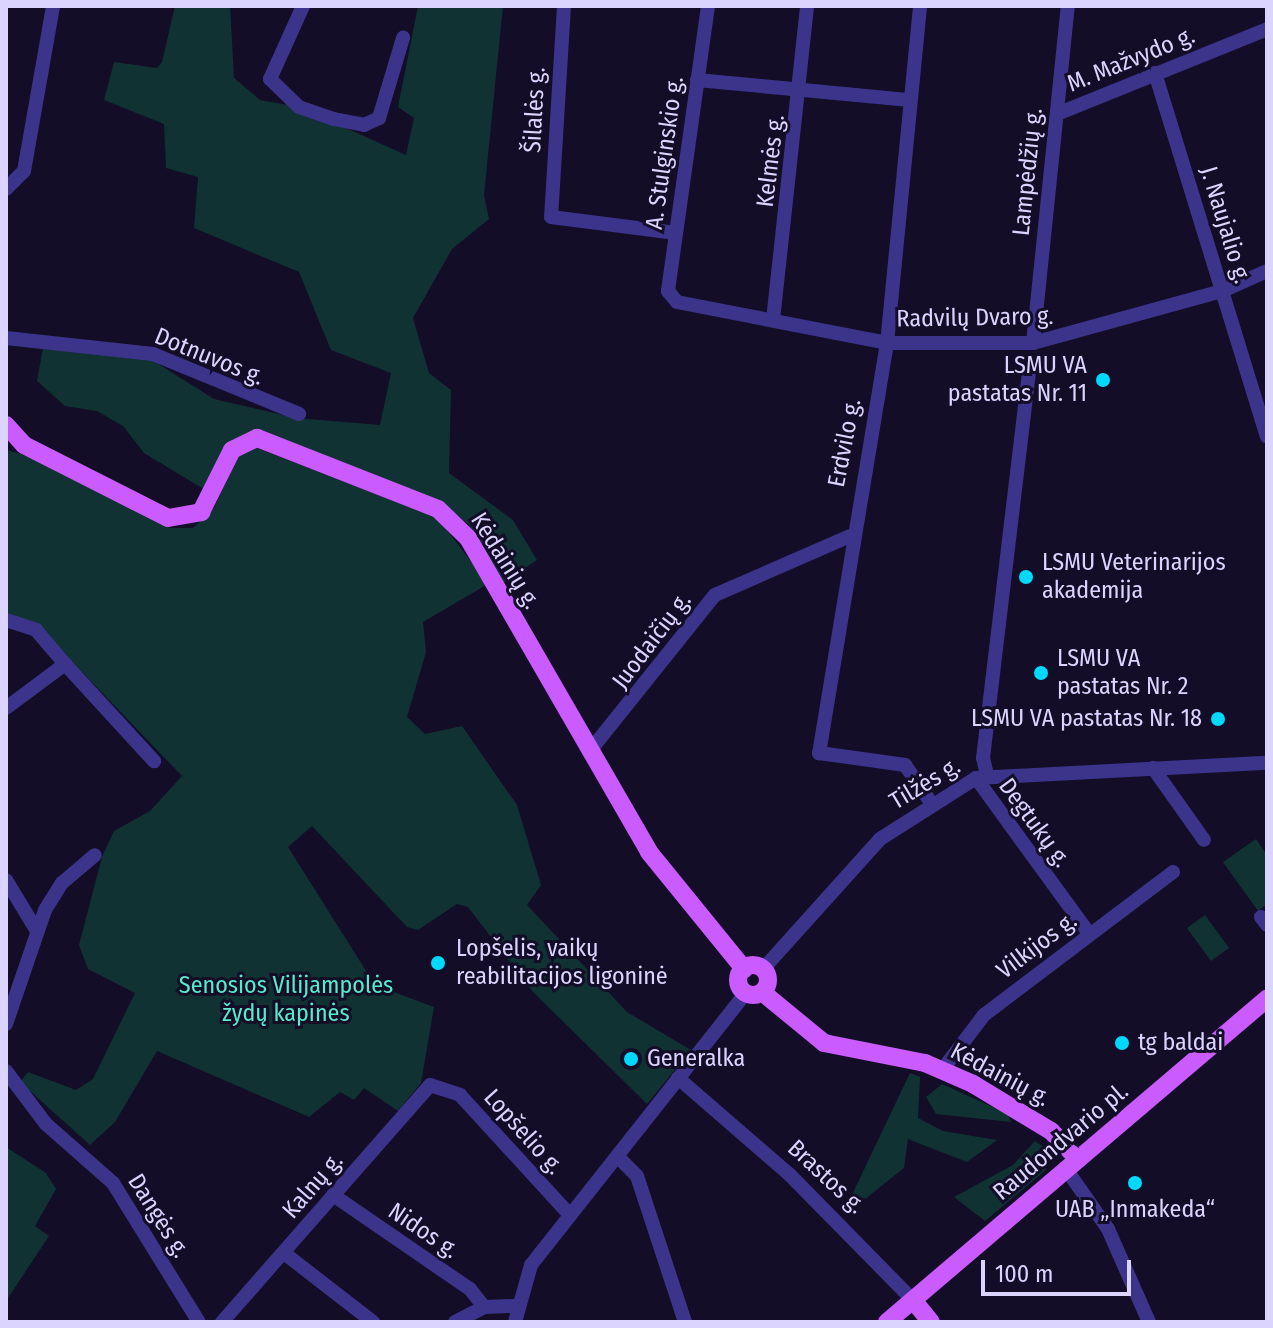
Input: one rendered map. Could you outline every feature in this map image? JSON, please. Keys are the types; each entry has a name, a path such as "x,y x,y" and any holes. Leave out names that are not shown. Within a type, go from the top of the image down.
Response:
{"main road":[{"path":"6,425 24,445"},
{"name":"Kėdainių g.","path":"24,445 179,520 201,512 232,450 257,438 438,509 474,548 589,752 666,877 754,969"},
{"path":"754,969 754,993"},
{"path":"754,969 738,979 754,993"},
{"name":"Kėdainių g.","path":"754,993 824,1043 943,1069 1044,1126 1072,1164"},
{"name":"Raudondvario pl.","path":"887,1322 1267,999"},
{"name":"Brastos g.","path":"913,1300 931,1322"}],"street":[{"path":"6,189 24,171 53,6"},
{"path":"303,6 270,79 299,107 364,125 379,118 390,93 403,38"},
{"name":"Šilalės g.","path":"564,6 551,217 676,233"},
{"name":"A. Stulginskio g.","path":"677,302 668,291 708,6"},
{"name":"Kelmės g.","path":"773,320 802,91 807,6"},
{"name":"Lampėdžių g.","path":"1033,343 1068,6"},
{"name":"Erdvilo g.","path":"920,7 887,343 850,536 819,753 905,765 932,804"},
{"name":"M. Mažvydo g.","path":"1057,114 1267,29"},
{"name":"J. Naujalio g.","path":"1155,73 1267,436"},
{"path":"697,80 910,100"},
{"name":"Radvilų Dvaro g.","path":"677,302 887,343 1033,343 1222,291 1267,271"},
{"name":"Dotnuvos g.","path":"6,338 153,354 299,414"},
{"path":"982,777 1029,373"},
{"path":"6,439 24,445"},
{"name":"Juodaičių g.","path":"589,752 715,595 850,536"},
{"path":"6,620 36,630 154,761"},
{"path":"6,708 65,664"},
{"name":"Tilžės g.","path":"754,969 867,851 932,804 982,777 1156,772 1267,763"},
{"path":"1156,772 1204,840"},
{"name":"Degtukų g.","path":"982,777 1088,932"},
{"path":"6,1024 37,931 62,883 95,855"},
{"name":"Vilkijos g.","path":"943,1069 984,1015 1088,932 1173,872"},
{"path":"6,880 37,931"},
{"path":"515,1322 531,1265 678,1078 754,993"},
{"name":"Dangės g.","path":"6,1071 46,1124 113,1183 199,1322"},
{"name":"Brastos g.","path":"678,1078 789,1174 913,1300"},
{"name":"Kalnų g.","path":"222,1322 422,1090 439,1084"},
{"name":"Lopšelio g.","path":"439,1084 460,1095 570,1215"},
{"path":"617,1156 637,1176 685,1322"},
{"path":"1072,1164 1108,1229 1149,1322"},
{"name":"Nidos g.","path":"333,1195 470,1289 484,1307"},
{"path":"284,1253 373,1322"},
{"path":"455,1322 484,1307 517,1306"}],"green space":[{"path":"175,6 230,6 234,78 260,100 299,107 406,155 414,118 398,107 418,6 503,6 484,195 489,219 452,249 413,318 429,373 451,390 449,473 513,520 537,560 502,584 469,525 450,510 255,434 207,491 144,453 123,426 97,411 65,406 37,381 43,348 152,360 214,399 296,418 380,425 391,373 331,350 299,272 194,228 198,177 166,168 164,124 104,100 114,62 157,68 162,62"},
{"name":"Senosios Vilijampolės žydų kapinės","path":"254,447 438,518 488,584 423,622 426,652 407,717 425,734 462,726 517,805 541,885 527,905 627,1012 691,1050 647,1104 533,992 468,907 457,904 418,930 407,927 312,826 288,847 375,985 434,1007 421,1083 398,1111 364,1088 354,1100 340,1092 309,1117 157,1051 115,1122 90,1145 20,1082 28,1072 76,1090 93,1079 135,993 88,969 79,945 102,857 114,831 150,811 182,776 40,628 6,618 6,450 37,458 170,528 193,528 214,508 239,454"},
{"path":"1256,839 1267,855 1267,904 1258,911 1223,862"},
{"path":"1205,915 1229,948 1211,961 1187,928"},
{"path":"910,1073 920,1077 918,1118 943,1131 997,1140 967,1162 908,1139 904,1168 855,1207 849,1201"},
{"path":"942,1084 1008,1114 1011,1122 936,1114 926,1097"},
{"path":"1035,1141 1047,1149 1046,1170 985,1221 954,1197 1013,1165"},
{"path":"6,1147 46,1173 56,1189 35,1226 49,1236 6,1301"}],"place":[{"name":"LSMU VA pastatas Nr. 11","path":"1103,380"},
{"name":"LSMU Veterinarijos akademija","path":"1026,577"},
{"name":"LSMU VA pastatas Nr. 2","path":"1041,673"},
{"name":"LSMU VA pastatas Nr. 18","path":"1218,719"},
{"name":"Lopšelis, vaikų reabilitacijos ligoninė","path":"438,963"},
{"name":"tg baldai","path":"1122,1043"},
{"name":"Generalka","path":"631,1059"},
{"name":"UAB „Inmakeda“","path":"1135,1183"}]}
